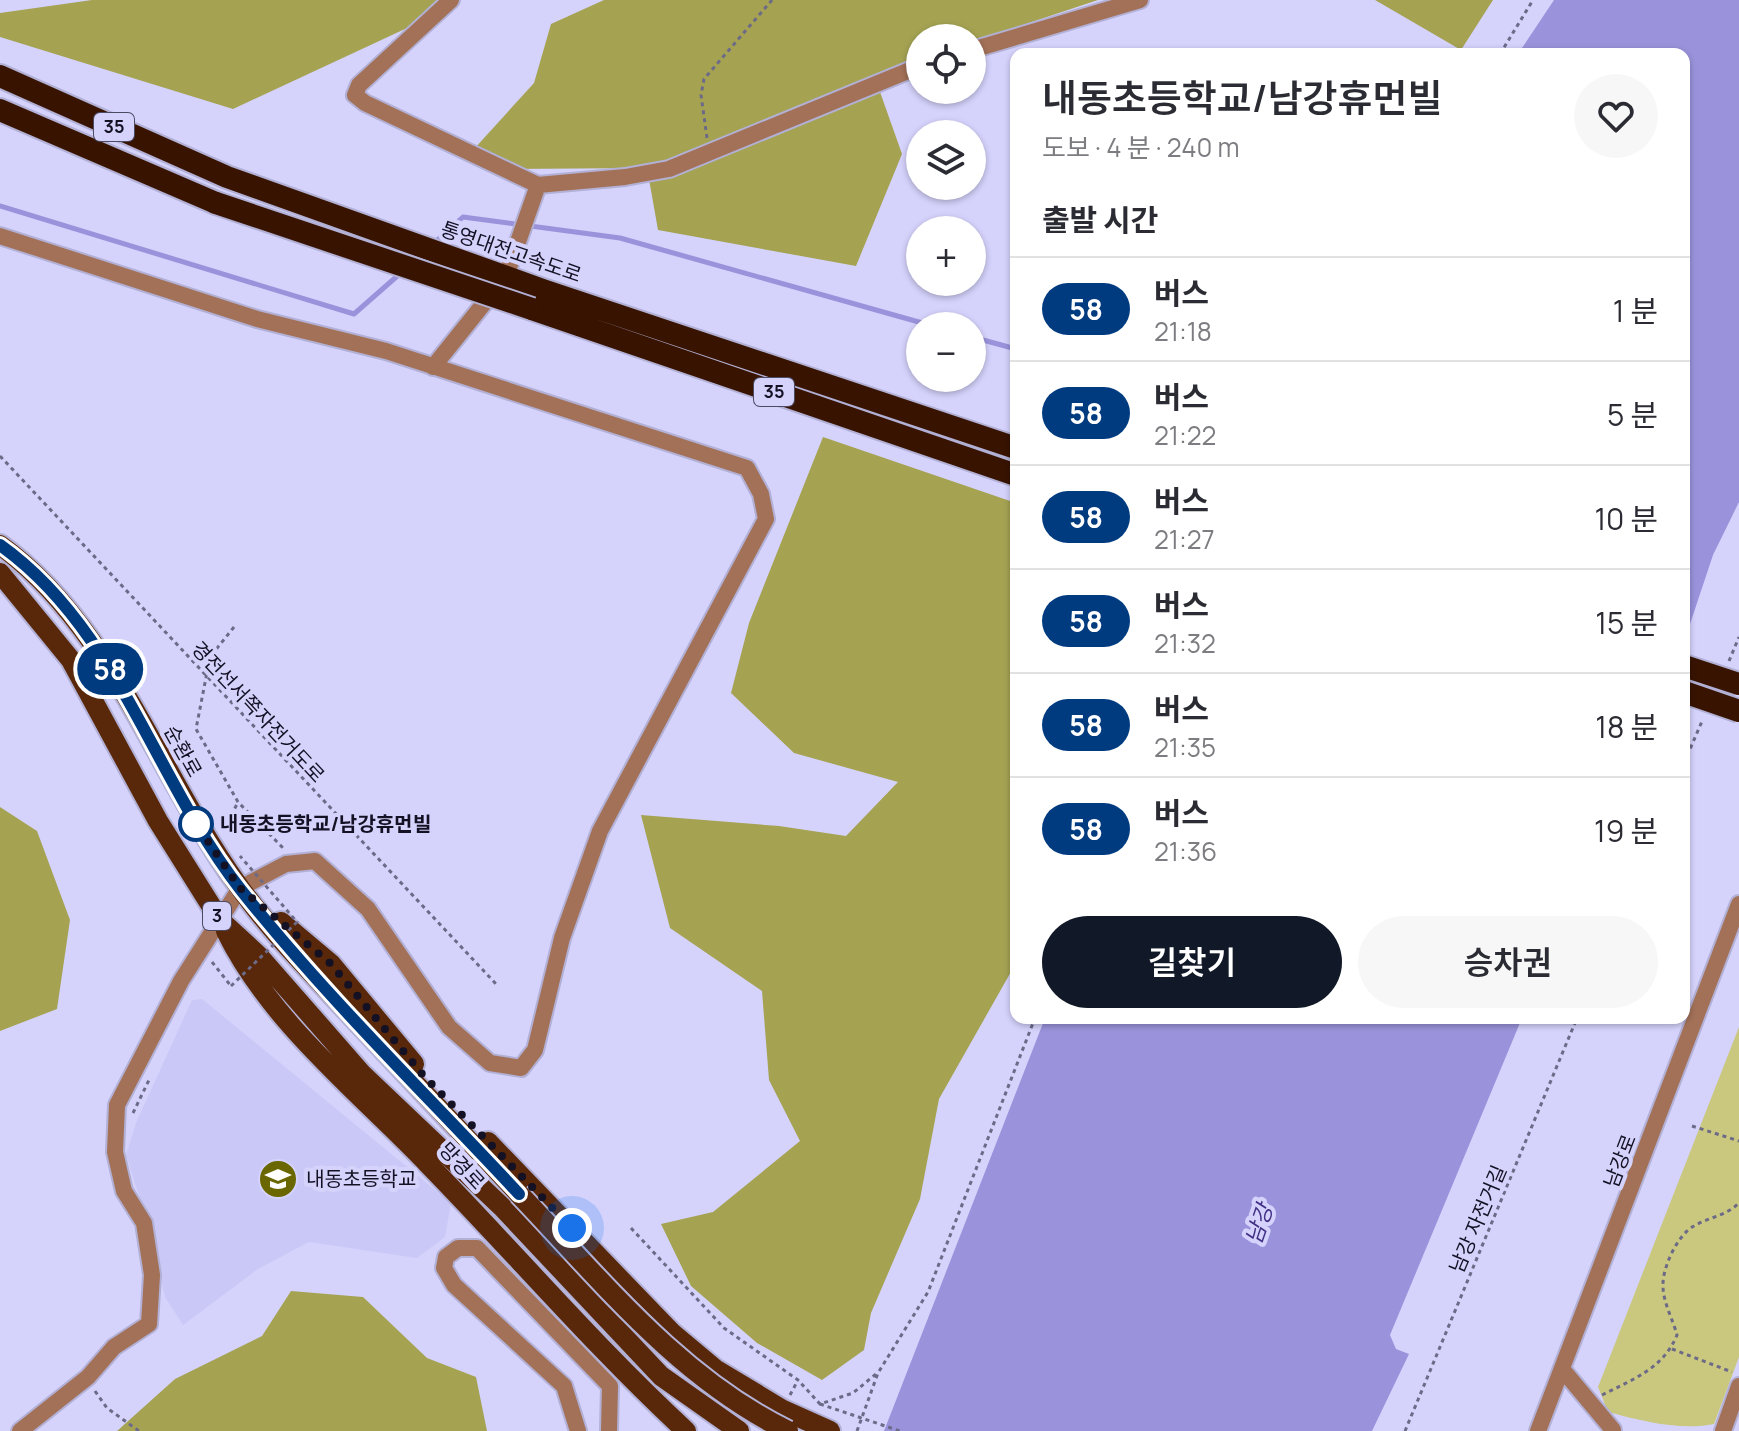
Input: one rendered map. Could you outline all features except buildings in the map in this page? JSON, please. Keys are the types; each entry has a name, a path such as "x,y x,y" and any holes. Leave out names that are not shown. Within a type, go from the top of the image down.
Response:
{"highway":[{"name":"통영대전고속도로","path":"0,76 227,177 506,276 537,299 1010,473"},
{"name":"통영대전고속도로","path":"0,110 216,203 1010,446"},
{"path":"1690,668 1739,684"},
{"path":"1690,694 1739,711"}],"main road":[{"name":"순환로","path":"0,545 55,593 93,640 194,821 240,888 312,973 671,1353 752,1413 788,1431"},
{"name":"3","path":"0,573 71,660 158,821 220,920 258,955 362,1074 502,1207 661,1376 739,1431"},
{"path":"240,888 331,964 423,1075 672,1333 715,1369 783,1410 830,1431"},
{"name":"망경로","path":"220,920 243,966 341,1080 428,1164 686,1431"},
{"path":"767,1431 783,1410"}],"street":[{"path":"451,0 359,85 355,95 378,110 538,185 625,177 669,169 906,72"},
{"path":"986,46 1140,0"},
{"path":"433,367 506,276 538,185"},
{"path":"0,236 257,319 433,367 747,468 761,494 766,519 600,831 562,938 535,1050 521,1068 490,1063 449,1027 368,909 315,861 286,864 240,888 181,981 117,1105 115,1152 124,1191 144,1223 152,1275 149,1324 114,1347 88,1377 20,1431"},
{"name":"남강로","path":"1538,1431 1739,904"},
{"path":"578,1431 564,1386 454,1285 444,1268 446,1257 458,1248 477,1248 610,1386 609,1431"},
{"path":"1562,1369 1609,1431"},
{"path":"1723,1431 1739,1386"}],"path":[{"path":"699,157 707,147 708,125 701,95 704,79 772,0"},
{"path":"1504,48 1533,0"},
{"name":"경전선서쪽자전거도로","path":"0,456 497,985"},
{"path":"234,627 210,657 196,729 238,802 298,863"},
{"path":"223,827 238,802"},
{"path":"208,957 231,986 297,922 240,856"},
{"path":"857,1431 878,1373 928,1292 1033,1024"},
{"name":"남강 자전거길","path":"1405,1431 1575,1024"},
{"path":"1692,1126 1739,1141"},
{"path":"1597,1397 1655,1368 1672,1349 1677,1335 1663,1287 1665,1271 1679,1241 1691,1227 1731,1211 1739,1203"},
{"path":"631,1228 724,1328 798,1380 820,1404 900,1431"},
{"path":"1672,1349 1739,1375"},
{"path":"820,1404 853,1393 878,1373"},
{"path":"88,1377 107,1408 139,1431"}],"shaded area":[{"path":"92,0 450,0 420,22 233,109 0,37 0,13"},
{"path":"604,0 1098,0 986,37 986,24 906,24 906,65 874,75 902,154 856,266 658,230 647,168 509,169 464,160 534,83 551,24"},
{"path":"1375,0 1493,0 1462,48"},
{"path":"823,437 1010,501 1010,974 939,1099 920,1199 871,1313 864,1350 822,1380 757,1343 691,1286 661,1224 713,1212 800,1141 769,1080 762,991 670,928 641,815 779,826 846,836 898,782 794,753 731,693 749,623"},
{"path":"0,807 37,831 70,920 57,1009 0,1031"},
{"name":"내동초등학교","path":"202,999 451,1203 445,1237 417,1258 309,1242 258,1269 183,1325 165,1297 148,1224 126,1155 136,1123 192,1000"},
{"path":"1739,1027 1739,1357 1714,1424 1675,1426 1608,1412 1598,1387"},
{"path":"291,1291 363,1297 427,1358 476,1377 487,1431 117,1431 175,1379 262,1336"}],"water":[{"path":"1554,0 1739,0 1739,502 1713,555 1690,624 1690,48 1522,48"},
{"name":"남강","path":"1043,1024 1520,1024 1390,1335 1396,1349 1409,1354 1372,1431 884,1431"}],"waterway":[{"path":"0,206 354,314 403,271"},
{"path":"434,243 463,217 620,238 906,318"},
{"path":"986,341 1010,347"}],"bus line":[{"name":"58","path":"0,545 55,593 93,640 194,821 240,888 312,973 519,1194"}],"place":[{"name":"내동초등학교/남강휴먼빌","path":"196,824"},
{"name":"내동초등학교","path":"278,1179"}],"route":[{"path":"196,824 194,821 240,888 331,964 423,1075 572,1228"}]}
